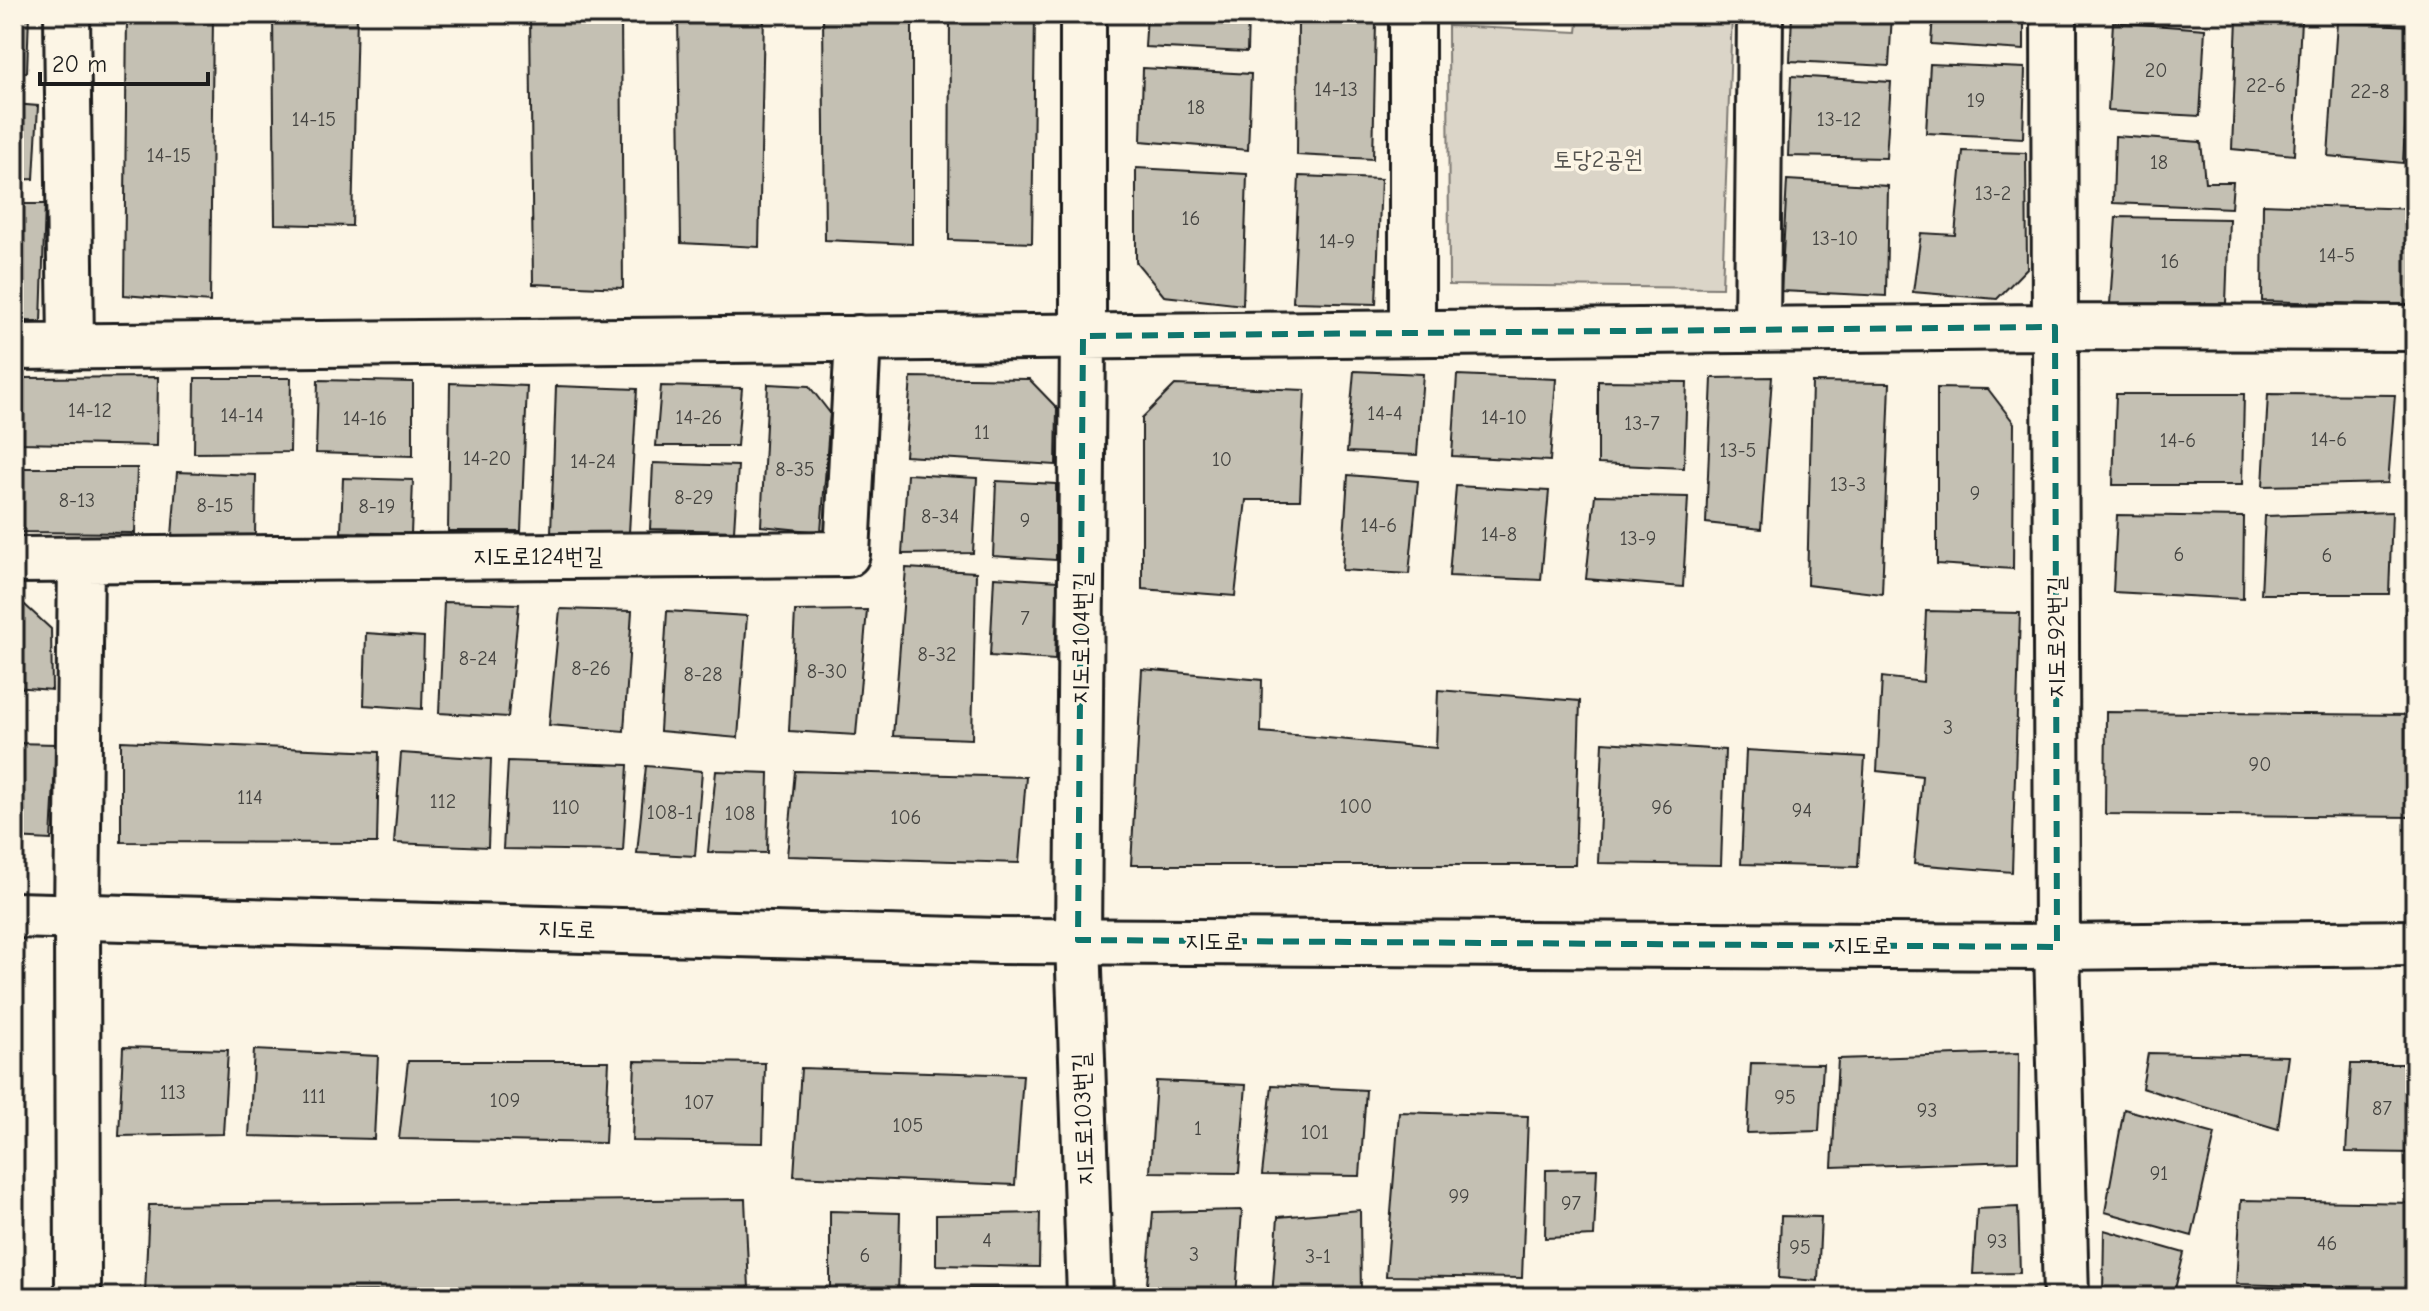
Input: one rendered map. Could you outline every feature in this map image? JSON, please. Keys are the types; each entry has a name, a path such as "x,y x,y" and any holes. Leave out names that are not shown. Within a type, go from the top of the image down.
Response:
{"street":[{"path":"67,14 71,347"},
{"name":"지도로104번길","path":"1078,940 1083,14"},
{"path":"1412,14 1412,333"},
{"path":"1757,329 1760,14"},
{"name":"지도로92번길","path":"2054,14 2057,947 2066,1297"},
{"path":"14,347 1757,329 2415,328"},
{"name":"지도로124번길","path":"14,560 847,554 858,338"},
{"path":"78,1297 77,917 81,560"},
{"name":"지도로","path":"14,915 998,941 2057,947 2415,943"},
{"name":"지도로103번길","path":"1078,940 1090,1297"}],"highlighted area":[{"path":"2055,327 2057,947 1078,940 1083,336"}],"green space":[{"name":"토당2공원","path":"1579,14 1732,14 1722,288 1449,285 1448,26 1577,32"}],"building":[{"path":"14,14 29,14 27,72 14,73"},
{"path":"127,14 213,14 210,302 124,295"},
{"path":"273,14 357,14 352,226 275,224"},
{"path":"530,14 621,14 623,288 533,284"},
{"path":"678,14 764,14 759,247 681,243"},
{"path":"823,14 912,14 912,244 825,240"},
{"path":"950,14 1035,14 1032,243 949,240"},
{"path":"1147,14 1248,14 1247,52 1145,47"},
{"path":"1792,14 1892,14 1889,66 1790,61"},
{"path":"1933,14 2024,14 2024,50 1931,44"},
{"path":"2237,18 2301,20 2294,155 2232,149"},
{"path":"1298,20 1376,22 1373,159 1297,155"},
{"path":"2113,22 2205,29 2200,116 2108,111"},
{"path":"2337,22 2411,26 2403,163 2328,156"},
{"path":"1930,64 2025,68 2023,138 1926,133"},
{"path":"1143,68 1251,74 1248,150 1141,141"},
{"path":"1791,76 1891,82 1886,158 1788,156"},
{"path":"14,104 38,106 34,179 14,180"},
{"path":"2115,136 2201,142 2205,182 2233,182 2231,208 2113,203"},
{"path":"1963,151 2026,153 2027,268 1997,299 1913,292 1921,233 1955,235"},
{"path":"1136,168 1247,174 1243,305 1164,296 1136,262"},
{"path":"1299,176 1381,179 1376,304 1293,302"},
{"path":"1787,180 1888,186 1886,296 1781,291"},
{"path":"14,204 45,204 41,322 14,320"},
{"path":"2263,204 2414,209 2411,305 2262,301"},
{"path":"2116,217 2229,219 2226,303 2110,304"},
{"path":"1354,371 1423,374 1417,455 1347,452"},
{"path":"1457,375 1556,379 1550,461 1452,456"},
{"path":"158,377 157,446 21,443 24,378"},
{"path":"911,377 1029,379 1057,408 1056,465 905,456"},
{"path":"1772,377 1761,529 1706,523 1712,378"},
{"path":"195,378 291,378 290,452 194,453"},
{"path":"318,380 413,382 413,456 316,453"},
{"path":"1598,381 1687,382 1684,468 1598,464"},
{"path":"1812,382 1890,383 1882,594 1807,585"},
{"path":"450,383 527,386 521,531 448,531"},
{"path":"768,384 809,386 830,413 821,532 761,526"},
{"path":"1175,385 1305,390 1300,500 1246,500 1235,596 1142,589 1142,418"},
{"path":"556,386 637,389 629,533 551,533"},
{"path":"661,386 742,388 737,446 656,446"},
{"path":"1937,388 1988,389 2014,423 2013,569 1937,564"},
{"path":"2116,394 2244,394 2242,485 2113,485"},
{"path":"2268,394 2395,395 2388,483 2263,486"},
{"path":"653,463 738,466 734,531 650,529"},
{"path":"19,468 137,468 135,533 17,532"},
{"path":"177,472 256,475 255,536 172,536"},
{"path":"907,474 977,478 973,553 902,554"},
{"path":"1348,475 1418,481 1409,574 1342,570"},
{"path":"343,478 413,480 411,534 341,532"},
{"path":"996,481 1056,484 1056,560 993,556"},
{"path":"1456,486 1549,491 1541,580 1449,576"},
{"path":"1595,495 1688,497 1683,587 1586,579"},
{"path":"2392,512 2389,594 2261,594 2265,516"},
{"path":"2117,515 2244,517 2243,599 2113,592"},
{"path":"906,568 976,572 972,739 893,736"},
{"path":"994,577 1058,581 1055,660 990,656"},
{"path":"444,602 519,604 508,717 439,713"},
{"path":"14,605 25,605 51,629 52,690 14,687"},
{"path":"560,609 632,611 624,731 549,725"},
{"path":"867,610 856,735 789,731 795,611"},
{"path":"667,611 747,616 738,738 660,731"},
{"path":"1926,611 2020,613 2012,872 1914,864 1922,776 1877,771 1882,677 1923,682"},
{"path":"366,633 424,637 422,709 364,705"},
{"path":"1142,669 1262,680 1261,732 1436,748 1438,690 1580,701 1575,865 1131,865"},
{"path":"2106,712 2415,715 2415,817 2105,814"},
{"path":"121,741 379,752 377,843 121,842"},
{"path":"1603,742 1725,750 1721,865 1598,863"},
{"path":"14,743 56,744 51,840 14,838"},
{"path":"1746,750 1865,757 1858,867 1741,864"},
{"path":"401,753 491,759 488,847 394,843"},
{"path":"508,761 628,765 623,851 503,849"},
{"path":"646,766 702,771 695,856 637,853"},
{"path":"716,771 769,773 767,853 708,852"},
{"path":"795,771 1026,777 1019,863 787,856"},
{"path":"123,1047 228,1050 223,1134 119,1136"},
{"path":"254,1050 378,1056 374,1139 249,1136"},
{"path":"2019,1053 2018,1161 1832,1167 1838,1059"},
{"path":"2148,1053 2288,1056 2278,1129 2142,1088"},
{"path":"408,1061 609,1061 605,1143 399,1139"},
{"path":"635,1061 765,1063 763,1143 632,1141"},
{"path":"1751,1063 1823,1064 1819,1131 1747,1133"},
{"path":"2351,1064 2415,1064 2415,1153 2346,1152"},
{"path":"801,1068 1023,1075 1015,1185 794,1176"},
{"path":"1156,1081 1246,1085 1239,1173 1150,1172"},
{"path":"1272,1085 1366,1090 1360,1176 1262,1175"},
{"path":"2124,1109 2215,1134 2192,1236 2105,1212"},
{"path":"1399,1112 1528,1116 1522,1278 1386,1276"},
{"path":"14,1148 18,1297 14,1297"},
{"path":"1597,1169 1594,1236 1545,1238 1546,1170"},
{"path":"745,1199 749,1289 145,1293 149,1205"},
{"path":"2241,1200 2415,1203 2415,1289 2236,1284"},
{"path":"2018,1207 2020,1273 1973,1274 1977,1209"},
{"path":"1242,1210 1236,1297 1146,1296 1153,1212"},
{"path":"1360,1210 1361,1296 1272,1297 1278,1217"},
{"path":"830,1211 900,1213 898,1297 830,1297"},
{"path":"1040,1213 1039,1267 936,1265 936,1215"},
{"path":"1781,1216 1821,1217 1818,1281 1779,1278"},
{"path":"2104,1230 2184,1253 2173,1297 2103,1297"},
{"path":"1042,1288 1042,1297 935,1297 935,1289"}]}
